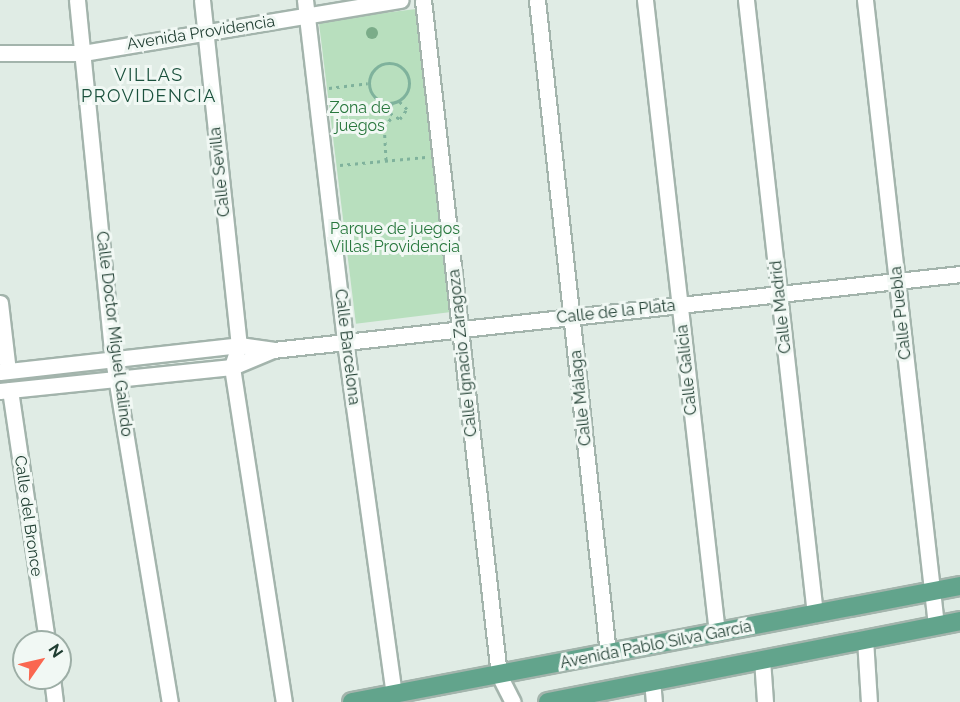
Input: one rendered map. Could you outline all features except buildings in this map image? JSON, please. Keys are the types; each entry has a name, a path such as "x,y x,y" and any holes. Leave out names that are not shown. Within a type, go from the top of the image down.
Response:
{"main road":[{"name":"Avenida Pablo Silva García","path":"352,702 960,586"},
{"name":"Avenida Pablo Silva García","path":"548,702 960,621"}],"street":[{"name":"Calle Doctor Miguel Galindo","path":"77,0 113,359 170,702"},
{"name":"Calle Sevilla","path":"202,0 239,345"},
{"name":"Calle Barcelona","path":"305,0 345,342 394,693"},
{"name":"Avenida Providencia","path":"0,53 82,53 401,0"},
{"name":"Calle Ignacio Zaragoza","path":"423,0 499,675 513,702"},
{"name":"Calle Málaga","path":"537,0 608,654"},
{"name":"Calle Galicia","path":"645,0 717,633"},
{"name":"Calle Madrid","path":"746,0 815,614"},
{"name":"Calle Puebla","path":"865,0 936,626"},
{"name":"Calle de la Plata","path":"4,372 239,345 273,350 960,274"},
{"path":"0,303 4,372"},
{"path":"239,345 232,367 284,702"},
{"name":"Calle de la Plata","path":"5,390 232,367 273,350"},
{"name":"Calle del Bronce","path":"5,390 45,630"},
{"path":"865,639 869,702"},
{"path":"762,659 765,702"},
{"path":"652,680 654,702"}],"path":[{"path":"387,63 401,66 409,79 407,92 399,101 392,103 378,100 368,83 374,69 387,63"},
{"path":"409,79 418,78"},
{"path":"322,89 368,83"},
{"path":"392,117 400,119 407,112 399,101"},
{"path":"386,160 384,127 392,117 392,103"},
{"path":"332,166 428,157"}],"green space":[{"name":"Parque de juegos Villas Providencia","path":"416,9 453,312 356,324 319,21"}],"district":[{"name":"VILLAS PROVIDENCIA","path":"149,86"}],"park label":[{"name":"Zona de juegos","path":"360,117"}]}
